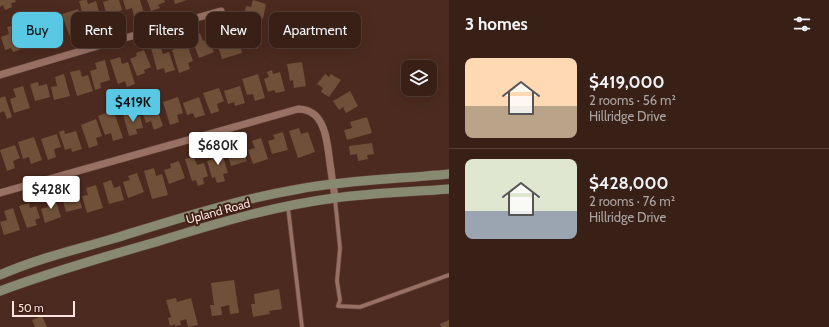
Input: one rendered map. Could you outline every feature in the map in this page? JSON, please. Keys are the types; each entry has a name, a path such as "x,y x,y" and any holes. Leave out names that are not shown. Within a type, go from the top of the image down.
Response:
{"main road":[{"name":"Upland Road","path":"0,275 46,259 211,209 257,197 333,184 449,174"},
{"name":"Upland Road","path":"0,291 36,278 250,214 335,198 449,189"}],"street":[{"path":"0,75 221,11"},
{"path":"0,193 298,109 308,110 315,115 320,122 328,146 335,198"}],"lane":[{"path":"335,198 340,248 337,275 340,300 338,306 360,307 449,275"},
{"path":"288,206 302,327"}],"building":[{"path":"0,0 15,0 16,2 11,3 12,7 5,10 3,5 0,7"},
{"path":"87,0 88,4 96,1 99,12 82,12 79,1"},
{"path":"109,0 119,0 122,10 116,12 106,12 103,2"},
{"path":"123,0 140,0 144,12 134,12 134,16 132,8 126,10"},
{"path":"147,0 164,0 165,2 158,5 160,8 151,11"},
{"path":"174,0 187,0 175,4"},
{"path":"253,0 266,4 263,19 261,19 261,12 245,12 246,6 251,7"},
{"path":"78,9 79,12 71,12 71,34 69,35 63,14"},
{"path":"12,26 12,48 22,49 13,52 11,48 5,50 1,37 9,34 7,27"},
{"path":"200,33 203,41 206,40 206,48 212,48 214,52 199,58 195,48 198,48 198,34"},
{"path":"151,48 161,48 163,54 169,52 175,70 165,73 164,68 157,70"},
{"path":"178,48 188,48 193,61 188,63 190,69 179,73 172,50"},
{"path":"218,48 241,48 242,53 222,59"},
{"path":"144,50 151,67 144,70 145,73 137,76 130,59 137,56 136,53"},
{"path":"120,57 122,64 128,62 135,84 127,87 125,81 118,84 110,60"},
{"path":"105,60 110,80 100,83 101,88 95,90 90,71 97,69 95,63"},
{"path":"302,62 306,86 294,88 293,80 290,81 287,64"},
{"path":"80,70 82,77 88,75 93,91 77,96 70,72"},
{"path":"272,70 273,74 280,72 285,91 276,93 274,90 268,92 264,79 269,77 267,72"},
{"path":"64,74 70,96 54,100 51,87 57,86 55,77"},
{"path":"258,74 265,98 255,101 253,94 247,95 242,79"},
{"path":"325,74 329,77 331,74 341,80 329,97 321,92 323,88 317,84"},
{"path":"38,82 39,86 47,84 50,97 35,101 30,84"},
{"path":"23,86 30,108 14,113 10,99 16,97 13,89"},
{"path":"240,86 245,103 235,106 234,102 228,104 224,91"},
{"path":"219,88 224,101 217,104 219,111 211,114 203,93"},
{"path":"350,91 358,106 346,113 343,107 339,110 333,101"},
{"path":"5,96 12,117 7,119 4,111 0,113 0,98"},
{"path":"178,97 183,113 177,115 179,122 170,125 163,102"},
{"path":"199,97 205,115 195,118 193,113 187,115 183,103"},
{"path":"155,103 163,126 154,130 151,121 146,123 140,107 145,105 146,107"},
{"path":"134,111 135,117 140,116 143,128 136,129 137,134 129,136 123,114"},
{"path":"109,112 109,114 114,112 123,138 113,141 111,133 105,135 98,116"},
{"path":"367,117 372,133 347,140 344,130 352,128 350,122"},
{"path":"96,119 102,136 96,138 98,145 89,148 81,125"},
{"path":"299,128 301,134 308,132 315,152 298,158 289,131"},
{"path":"64,130 65,134 76,131 82,149 72,152 71,148 65,150 59,132"},
{"path":"283,132 288,150 272,154 268,141 275,139 273,135"},
{"path":"57,134 61,147 54,149 56,157 48,160 41,139"},
{"path":"34,137 42,160 31,164 29,157 23,159 18,142"},
{"path":"261,138 268,159 253,164 248,150 255,148 252,141"},
{"path":"372,143 374,154 367,155 368,159 358,161 357,154 350,155 349,146"},
{"path":"241,144 247,161 231,166 227,153 233,151 232,147"},
{"path":"15,145 20,158 13,161 15,168 7,171 0,150"},
{"path":"221,150 228,173 223,174 225,181 217,183 215,177 212,178 207,161 213,159 210,153"},
{"path":"194,157 197,165 204,163 208,176 203,178 204,184 198,186 196,180 192,181 185,159"},
{"path":"179,161 185,178 169,184 164,170 171,168 170,164"},
{"path":"154,168 156,176 162,174 168,195 152,199 144,171"},
{"path":"137,173 144,192 128,198 123,182 130,180 128,176"},
{"path":"111,180 114,188 120,186 124,200 109,204 103,183"},
{"path":"96,185 103,208 87,213 82,196 88,195 86,188"},
{"path":"70,192 71,196 78,194 82,208 66,212 61,194"},
{"path":"54,196 61,217 45,223 41,209 48,207 45,199"},
{"path":"29,203 30,208 36,206 40,218 35,220 37,225 27,228 19,206"},
{"path":"13,208 20,230 4,235 0,222 7,220 4,211"},
{"path":"234,280 239,313 230,314 229,305 221,307 222,315 212,316 210,305 214,305 211,283"},
{"path":"279,289 282,309 269,311 270,314 253,317 251,304 255,304 254,294"},
{"path":"176,298 177,302 191,298 198,325 188,327 186,319 180,321 181,325 175,326 175,324 170,326 168,318 171,317 166,300"},
{"path":"42,316 47,327 35,327 32,320"},
{"path":"449,320 449,327 441,327 440,324"}]}
